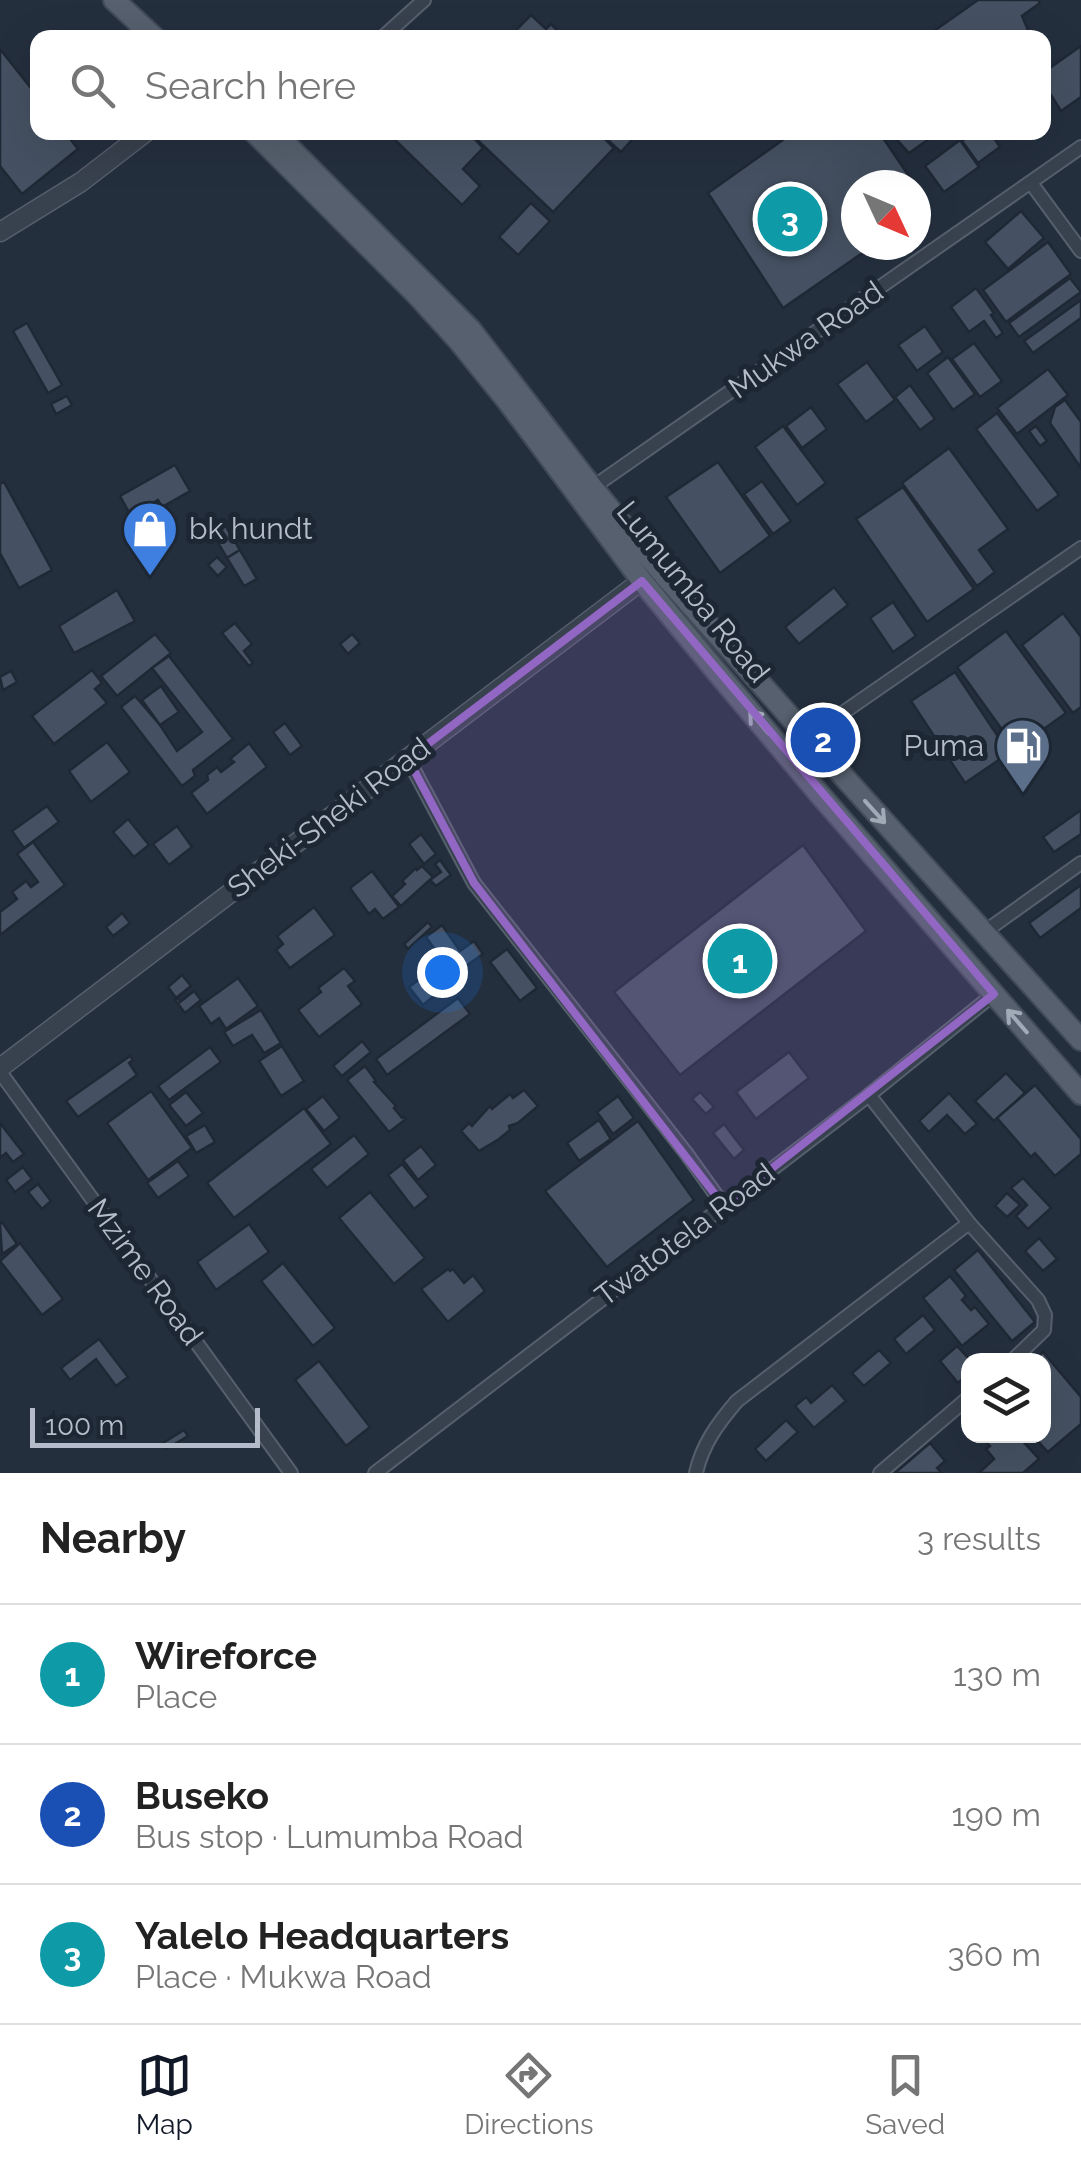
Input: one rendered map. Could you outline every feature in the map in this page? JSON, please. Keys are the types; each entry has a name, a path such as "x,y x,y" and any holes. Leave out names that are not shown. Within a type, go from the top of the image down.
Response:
{"main road":[{"path":"114,0 146,30"},
{"path":"133,0 164,30"},
{"name":"Lumumba Road","path":"275,140 458,340 586,492 822,797 1081,1094"},
{"name":"Lumumba Road","path":"650,574 808,738 1081,1040"}],"street":[{"path":"391,30 424,0"},
{"path":"0,232 81,182 136,140"},
{"name":"Mukwa Road","path":"586,492 1081,146"},
{"path":"1031,184 1081,251"},
{"path":"808,738 1081,548"},
{"name":"Sheki-Sheki Road","path":"0,1070 650,574"},
{"path":"408,759 474,883 724,1206"},
{"path":"983,933 1081,863"},
{"name":"Twatotela Road","path":"382,1471 870,1095 994,994"},
{"name":"Mzime Road","path":"0,1070 291,1473"},
{"path":"870,1095 969,1222 1038,1300 1045,1315 1044,1330 1020,1353"},
{"path":"696,1473 711,1435 737,1401 969,1222"},
{"path":"880,1473 961,1404"}],"highlighted area":[{"path":"642,581 994,994 724,1206 474,883 408,759"}],"building":[{"path":"978,0 1040,3 1022,16 1028,30 935,30"},
{"path":"531,15 546,29 551,24 557,30 516,30"},
{"path":"1081,46 1081,97 1061,111 1051,95 1051,67"},
{"path":"0,49 30,87 30,140 71,140 78,149 22,194 0,166"},
{"path":"395,140 476,140 483,148 463,169 480,186 462,205"},
{"path":"477,140 606,140 614,148 553,212"},
{"path":"608,140 632,140 621,152"},
{"path":"783,140 884,140 905,170 841,170 841,260 852,260 783,308 708,193"},
{"path":"897,140 928,140 909,153"},
{"path":"960,140 979,167 944,192 925,166"},
{"path":"995,140 1000,147 978,163 962,141"},
{"path":"531,203 550,221 518,255 499,237"},
{"path":"1021,211 1044,238 1008,269 985,242"},
{"path":"1048,242 1071,274 1006,322 983,290"},
{"path":"1070,278 1081,292 1019,337 1009,323"},
{"path":"976,288 1003,333 996,338 984,321 969,332 951,307"},
{"path":"1081,300 1081,318 1033,353 1024,341"},
{"path":"27,323 62,385 48,393 13,331"},
{"path":"925,326 943,352 917,371 898,345"},
{"path":"974,343 1002,381 980,397 952,359"},
{"path":"948,357 975,394 953,410 927,373"},
{"path":"867,362 895,400 866,422 837,384"},
{"path":"1048,369 1068,395 1017,434 997,408"},
{"path":"910,385 935,419 920,430 895,397"},
{"path":"67,396 72,405 56,414 51,404"},
{"path":"1065,400 1081,422 1081,468 1050,423 1055,407"},
{"path":"811,407 827,429 802,448 786,426"},
{"path":"997,413 1059,495 1037,511 976,429"},
{"path":"783,426 826,483 797,505 755,447"},
{"path":"1036,426 1047,441 1040,446 1029,431"},
{"path":"949,448 1008,529 979,550 995,572 977,586 902,483"},
{"path":"718,462 770,536 720,573 666,497"},
{"path":"175,465 190,491 162,507 158,500 131,516 120,496"},
{"path":"762,481 791,521 773,534 744,494"},
{"path":"4,482 52,570 19,588 0,553 0,484"},
{"path":"903,487 974,589 927,622 856,519"},
{"path":"224,523 240,550 227,558 211,531"},
{"path":"240,550 257,579 244,586 227,558"},
{"path":"217,557 227,567 218,576 208,565"},
{"path":"834,587 848,605 799,644 785,627"},
{"path":"117,590 135,621 74,653 59,626"},
{"path":"893,602 916,636 893,652 870,618"},
{"path":"1063,613 1081,637 1081,707 1073,713 1022,645"},
{"path":"235,623 252,644 244,651 253,663 249,666 222,633"},
{"path":"1006,631 1066,713 1016,749 957,667"},
{"path":"155,634 171,653 117,696 101,676"},
{"path":"352,634 360,643 348,654 340,644"},
{"path":"169,656 233,739 193,770 195,776 182,786 121,707 135,696 177,751 202,732 152,668"},
{"path":"92,670 102,683 95,689 107,703 54,744 32,716"},
{"path":"11,671 17,682 3,690 0,677"},
{"path":"955,672 1009,753 965,783 911,701"},
{"path":"161,686 179,712 160,725 142,700"},
{"path":"285,723 302,746 290,755 273,732"},
{"path":"107,742 130,772 91,802 69,771"},
{"path":"249,743 267,767 207,814 191,793 217,767 221,772 234,762 230,759"},
{"path":"47,806 59,822 24,848 12,831"},
{"path":"1081,810 1081,834 1054,852 1043,837"},
{"path":"128,819 149,845 134,857 113,832"},
{"path":"177,826 192,847 169,865 153,844"},
{"path":"421,834 436,854 424,864 409,844"},
{"path":"33,842 65,885 0,935 0,912 17,899 12,892 26,881 31,887 38,882 17,854"},
{"path":"803,845 866,931 680,1075 614,992"},
{"path":"440,860 451,875 436,886 430,880 441,872 435,864"},
{"path":"422,866 433,877 401,906 392,896 405,884 402,881"},
{"path":"372,871 399,907 383,919 375,909 369,914 350,888"},
{"path":"1081,885 1081,908 1040,938 1029,923"},
{"path":"314,907 335,935 290,968 276,950 283,944 277,936"},
{"path":"122,913 130,923 113,936 106,927"},
{"path":"428,922 432,927 408,949 404,944"},
{"path":"442,925 460,951 474,941 483,954 453,975 426,937"},
{"path":"507,949 537,988 520,1001 490,962"},
{"path":"344,968 355,981 348,986 362,1004 319,1037 298,1010"},
{"path":"182,975 191,986 176,998 168,987"},
{"path":"238,978 258,1006 226,1029 219,1018 211,1024 199,1006"},
{"path":"421,978 435,995 423,1005 409,987"},
{"path":"194,991 201,1000 185,1013 175,1000 180,1002"},
{"path":"458,998 470,1014 387,1075 376,1059"},
{"path":"261,1010 281,1043 264,1053 252,1035 233,1046 224,1032"},
{"path":"362,1041 371,1052 342,1076 333,1066"},
{"path":"282,1046 304,1081 281,1096 259,1061"},
{"path":"210,1047 221,1062 169,1100 158,1086"},
{"path":"789,1052 809,1078 756,1119 736,1092"},
{"path":"130,1056 133,1060 129,1063 137,1075 78,1117 66,1101"},
{"path":"365,1066 406,1119 389,1132 347,1080"},
{"path":"1006,1073 1025,1093 994,1121 975,1101"},
{"path":"1035,1085 1081,1139 1081,1154 1055,1176 1035,1153 1031,1157 997,1118"},
{"path":"524,1090 538,1106 479,1151 461,1131 469,1123 472,1126 490,1106 492,1109 510,1094 513,1098"},
{"path":"151,1091 192,1148 148,1180 107,1123"},
{"path":"186,1092 203,1113 186,1126 169,1105"},
{"path":"700,1092 714,1107 706,1114 692,1099"},
{"path":"949,1093 977,1124 965,1134 947,1115 929,1132 919,1121"},
{"path":"323,1096 340,1118 324,1131 306,1109"},
{"path":"618,1096 634,1118 613,1134 597,1112"},
{"path":"304,1108 331,1144 234,1218 207,1183"},
{"path":"599,1120 611,1139 579,1161 567,1143"},
{"path":"638,1121 694,1200 607,1267 545,1191"},
{"path":"0,1123 24,1154 13,1162 6,1153 0,1158"},
{"path":"724,1124 744,1150 734,1159 713,1133"},
{"path":"205,1125 215,1142 196,1153 186,1136"},
{"path":"354,1135 369,1154 327,1188 311,1169"},
{"path":"421,1146 436,1165 418,1180 403,1160"},
{"path":"178,1161 189,1176 158,1198 147,1183"},
{"path":"402,1164 429,1197 414,1209 388,1175"},
{"path":"23,1167 32,1179 15,1192 6,1180"},
{"path":"1023,1178 1051,1208 1028,1229 1016,1216 1027,1205 1011,1188"},
{"path":"38,1184 51,1201 42,1209 28,1192"},
{"path":"370,1192 425,1258 394,1284 339,1218"},
{"path":"1007,1193 1020,1205 1007,1217 995,1206"},
{"path":"0,1224 17,1244 2,1254"},
{"path":"249,1224 269,1252 216,1290 197,1262"},
{"path":"1039,1238 1057,1259 1043,1271 1025,1251"},
{"path":"20,1243 63,1299 42,1315 0,1261"},
{"path":"978,1250 1035,1322 1012,1341 954,1270"},
{"path":"283,1263 335,1328 313,1346 261,1281"},
{"path":"453,1269 464,1283 473,1275 485,1291 448,1322 421,1289"},
{"path":"950,1276 966,1296 962,1300 971,1310 975,1307 989,1324 962,1346 923,1298"},
{"path":"923,1315 935,1330 906,1354 894,1339"},
{"path":"99,1339 128,1377 116,1386 96,1359 70,1380 61,1368"},
{"path":"957,1346 964,1353 961,1380 958,1383 940,1361"},
{"path":"879,1350 891,1363 864,1386 852,1373"},
{"path":"319,1361 370,1427 346,1446 295,1380"},
{"path":"1051,1361 1081,1397 1081,1424 1048,1452 1040,1443 1051,1443"},
{"path":"832,1385 846,1401 814,1428 795,1406 806,1397 811,1403"},
{"path":"786,1420 798,1432 766,1461 755,1449"},
{"path":"184,1430 188,1436 166,1449 163,1443"},
{"path":"930,1443 945,1461 937,1468 942,1473 895,1473"},
{"path":"987,1443 1024,1443 1039,1459 1023,1473 979,1473 994,1459 986,1449 990,1446"}],"place":[{"name":"Yalelo Headquarters","path":"790,219"},
{"name":"bk hundt","path":"150,578"},
{"name":"Buseko","path":"823,740"},
{"name":"Puma","path":"1023,795"},
{"name":"Wireforce","path":"740,961"}]}
